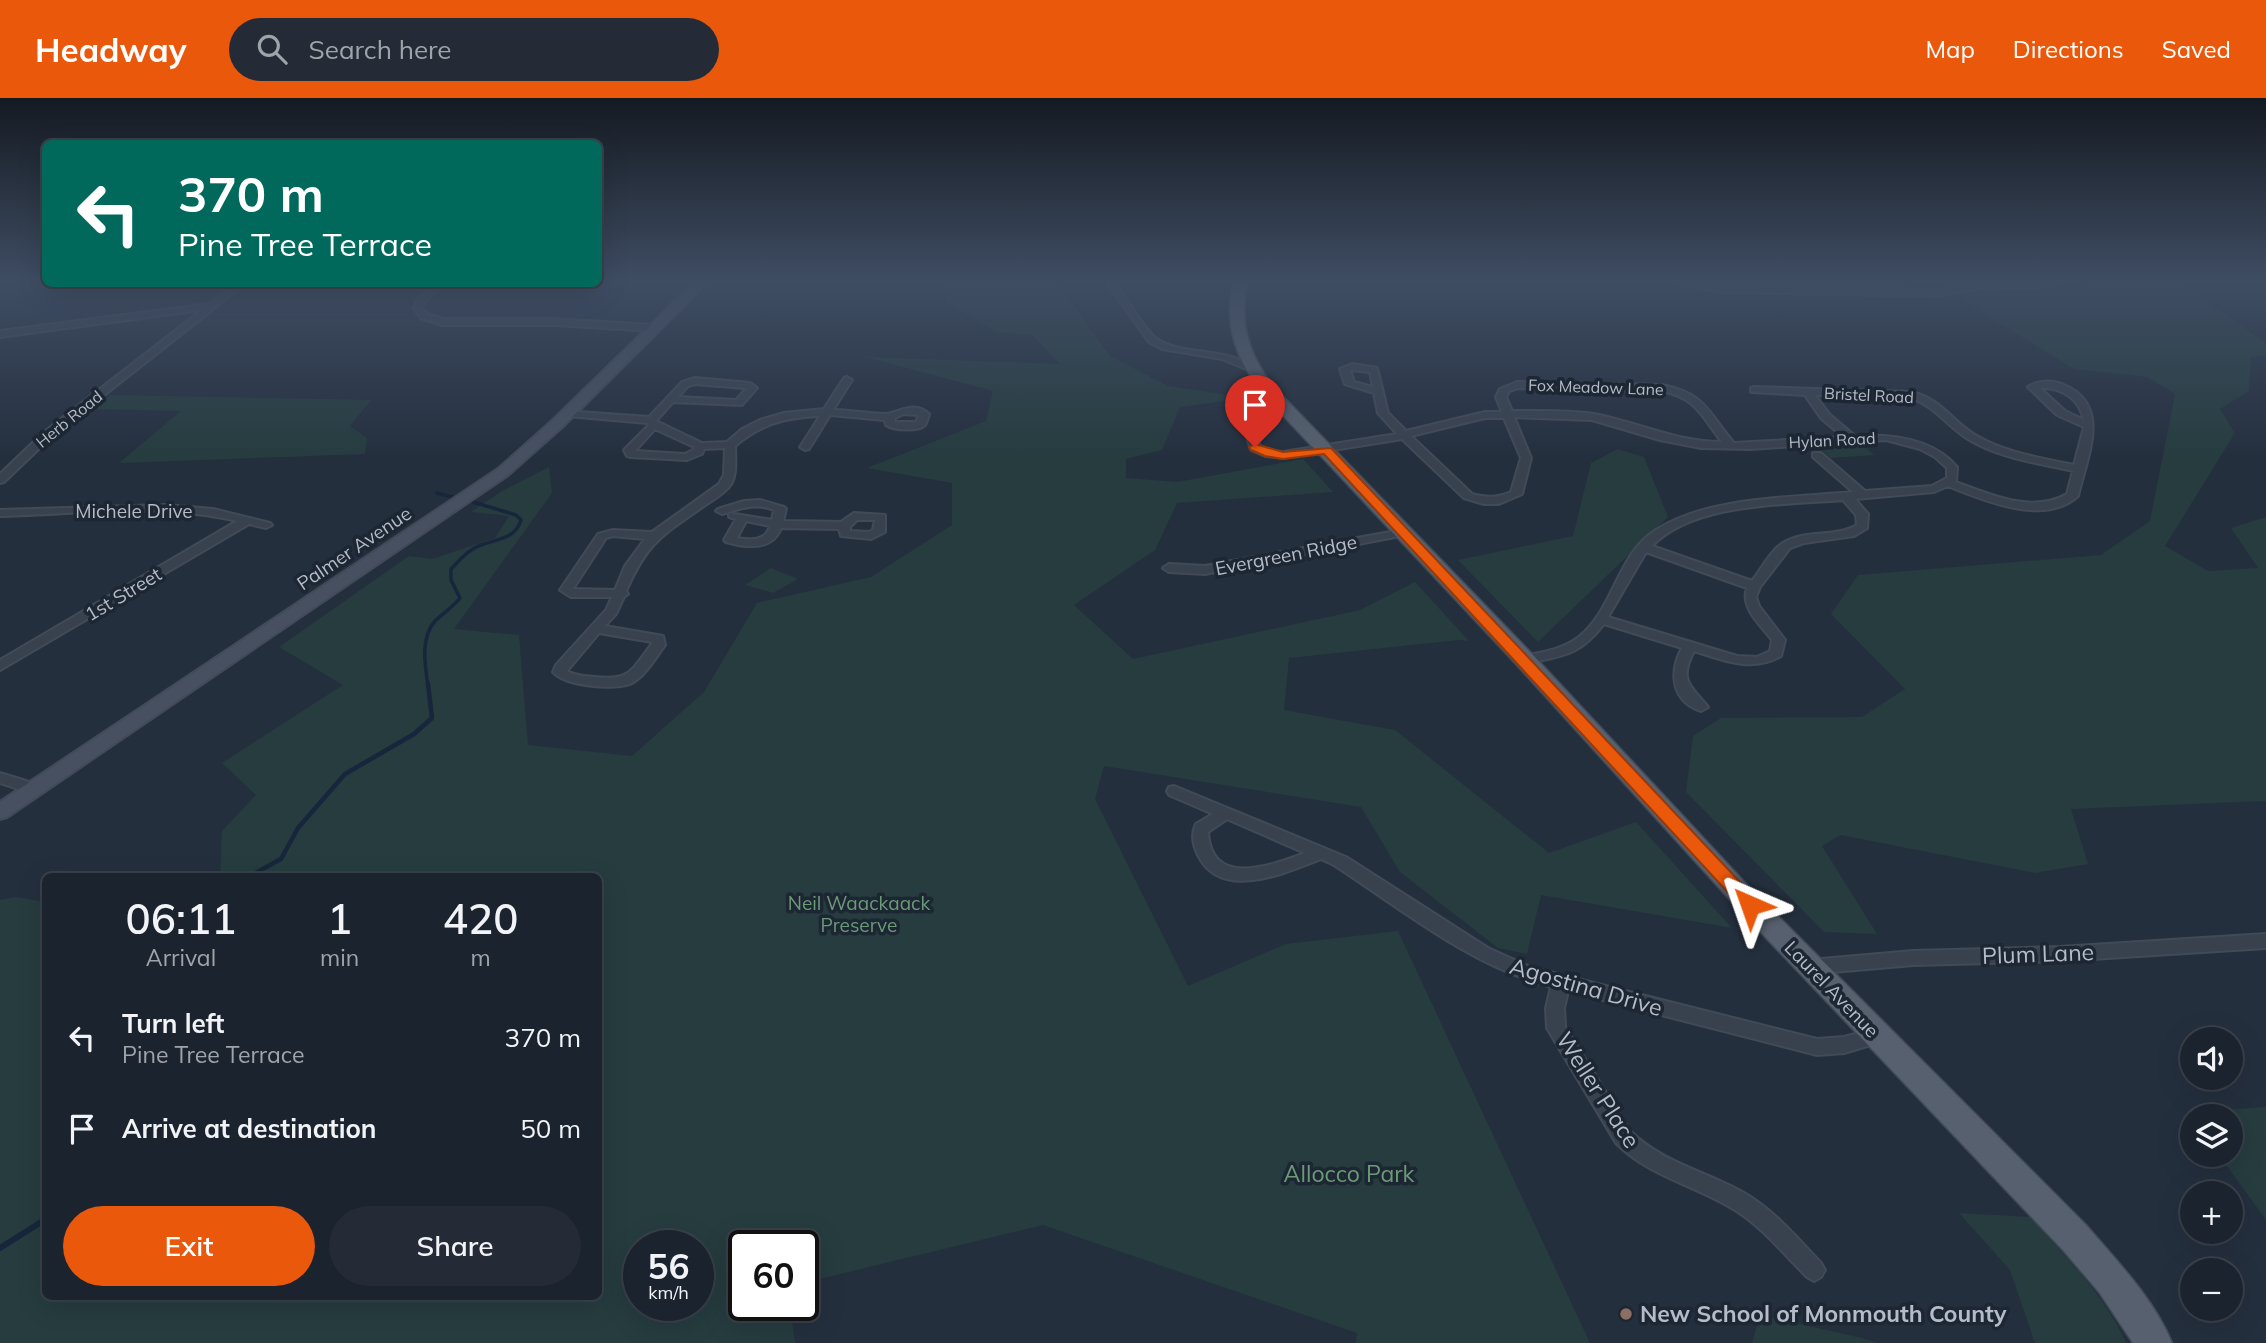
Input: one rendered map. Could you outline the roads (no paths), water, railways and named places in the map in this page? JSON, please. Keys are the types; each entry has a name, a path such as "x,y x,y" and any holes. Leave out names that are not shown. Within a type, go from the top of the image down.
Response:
{"main road":[{"name":"Laurel Avenue","path":"1239,340 1251,368 1285,410 1327,450 1401,533 1525,660 1810,967 2074,1237 2110,1280 2154,1343"}],"street":[{"name":"Herb Road","path":"0,480 47,435 168,340"},
{"name":"Palmer Avenue","path":"0,812 484,486 568,413 642,340"},
{"path":"1152,340 1165,347 1224,357 1251,368"},
{"path":"1186,351 1208,352 1241,347"},
{"path":"805,447 847,380"},
{"path":"670,399 739,403 752,388 747,384 695,381 685,384 670,399 629,450 631,454 687,457 698,452 700,446"},
{"name":"Fox Meadow Lane","path":"1508,414 1502,401 1502,392 1517,385 1672,389 1696,398 1731,446"},
{"path":"1525,660 1572,648 1585,639 1601,619 1643,547 1675,523 1713,510 1742,505 1934,489 1949,483 2002,501 2052,505 2065,502 2072,496 2089,426 2090,416 2088,410 2066,390 2057,386 2033,387 2061,413 2089,426"},
{"name":"Bristel Road","path":"1754,390 1902,394 1920,397 1936,404 1960,430 1981,443 2078,470"},
{"path":"1379,391 1383,413 1468,496 1483,501 1506,500 1516,494 1526,464 1508,414"},
{"name":"Bristel Road","path":"1807,391 1825,416 1851,438"},
{"path":"568,413 653,422 700,446 730,445 742,433 776,418 800,413 890,417 901,411 923,413 919,425 904,427 890,423 890,417"},
{"name":"Hylan Road","path":"1246,417 1255,447 1269,454 1283,455 1327,450 1404,435 1477,416 1508,414 1593,417 1676,441 1731,446 1886,437 1933,451 1952,467 1954,477 1949,483"},
{"path":"597,629 652,637 659,642 631,679 614,684 568,677 560,672 597,629 622,594 631,566 654,536 724,486 730,475 730,445"},
{"path":"1817,455 1861,494"},
{"path":"1601,619 1749,662 1769,658 1776,653 1779,639 1753,607 1750,597 1754,586 1786,546 1802,540 1850,534 1863,526 1862,514 1846,496"},
{"path":"742,518 731,537 733,542 767,542 777,524 780,509 777,506 738,504 722,511 742,518 777,524 844,526"},
{"name":"Michele Drive","path":"0,513 166,508 212,512 267,525"},
{"name":"1st Street","path":"0,666 246,521"},
{"path":"622,594 571,593 566,590 602,536 613,533 654,536"},
{"name":"Evergreen Ridge","path":"1169,568 1205,570 1401,533"},
{"path":"1643,547 1754,586"},
{"path":"1690,646 1680,661 1678,675 1686,692 1701,707"},
{"path":"0,778 34,789"},
{"name":"Agostina Drive","path":"1174,791 1359,870 1493,959 1526,973 1817,1047 1844,1045 1878,1036"},
{"path":"1226,813 1201,828 1200,836 1206,855 1214,868 1223,874 1242,876 1321,853"},
{"name":"Plum Lane","path":"1810,967 1913,958 2060,954 2266,941"},
{"name":"Weller Place","path":"1561,982 1555,1008 1556,1028 1623,1137 1651,1162 1738,1201 1814,1270"}],"waterway":[{"path":"437,493 456,498"},
{"path":"428,686 425,652 427,635 435,621 460,598 451,580 451,569 473,549 513,533 521,520 516,515 473,502"},
{"path":"255,873 281,859 298,828 345,774 414,734 432,718 428,684"},
{"path":"0,1248 42,1222"}],"place":[{"name":"New School of Monmouth County","path":"1626,1314"}],"park label":[{"name":"Neil Waackaack Preserve","path":"859,914"},
{"name":"Allocco Park","path":"1349,1174"}]}
